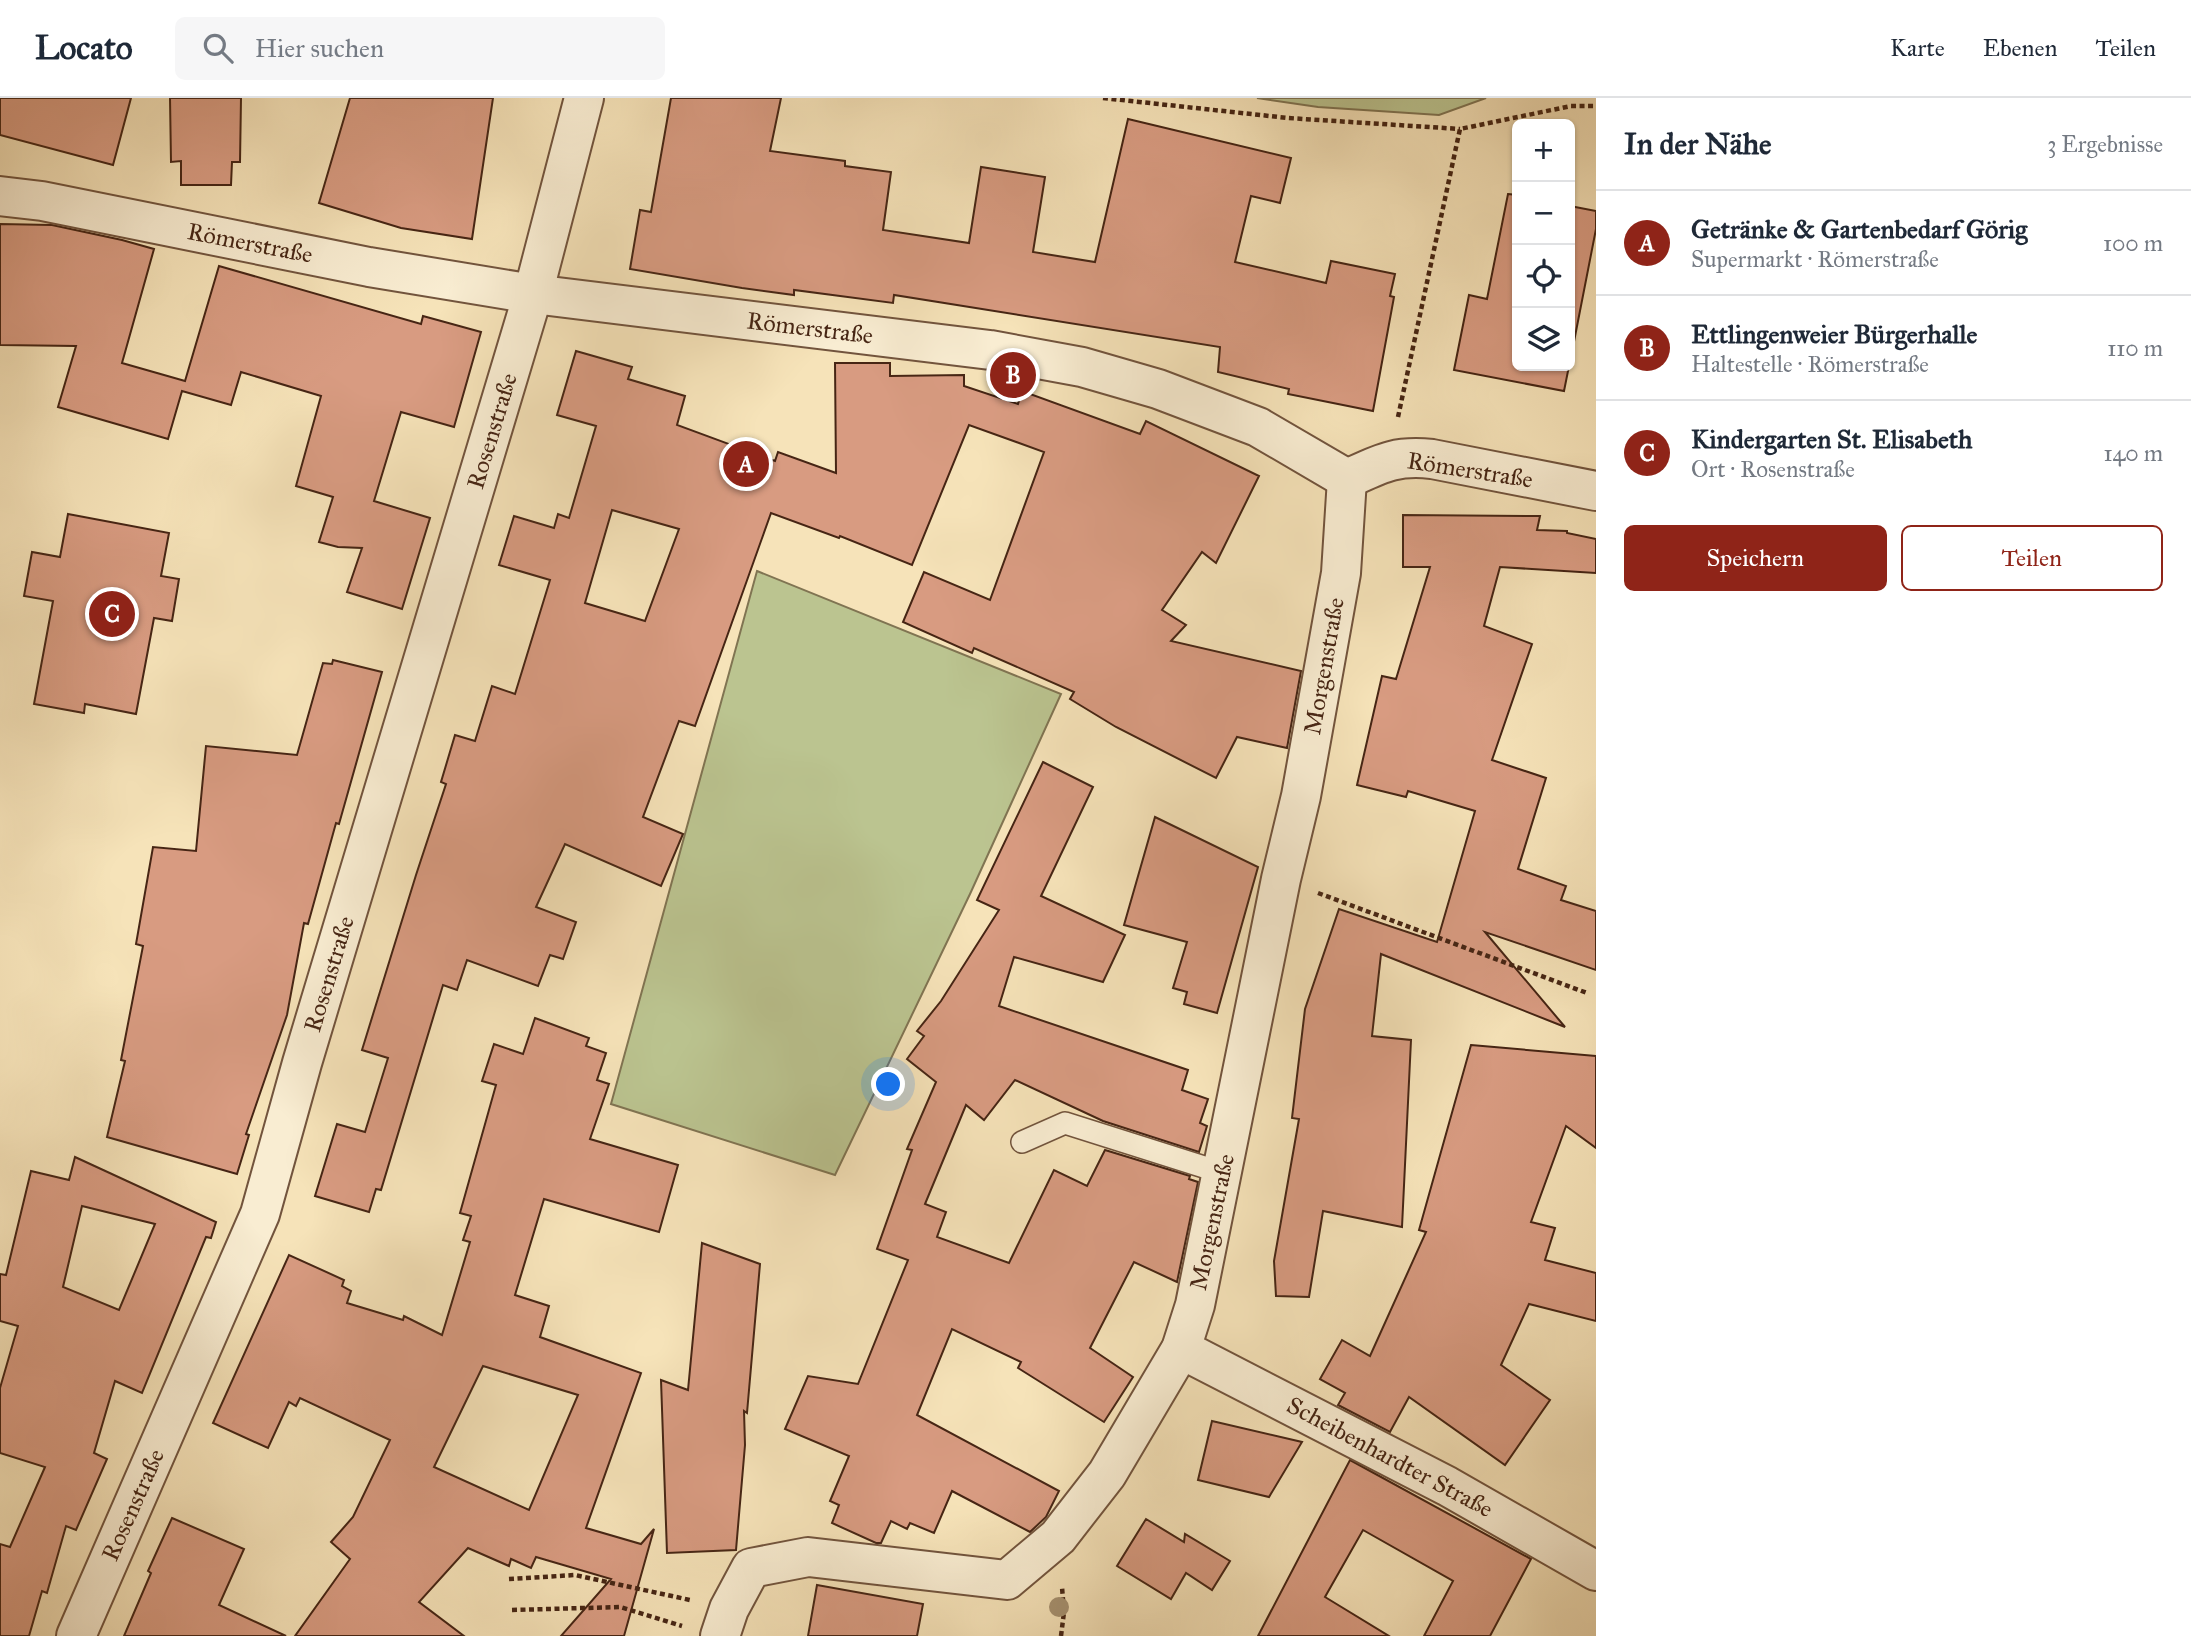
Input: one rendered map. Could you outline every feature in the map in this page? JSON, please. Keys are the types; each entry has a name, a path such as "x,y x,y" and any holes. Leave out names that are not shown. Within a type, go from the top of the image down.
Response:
{"street":[{"name":"Rosenstraße","path":"76,1636 260,1214 302,1063 533,294 584,98"},
{"name":"Römerstraße","path":"0,196 42,201 369,267 533,294 990,350 1082,367 1158,388 1258,427 1347,479 1390,460 1408,456 1596,491"},
{"name":"Morgenstraße","path":"712,1624 751,1568 808,1557 1007,1580 1058,1537 1107,1474 1181,1349 1195,1305 1281,879 1301,796 1341,573 1347,479"},
{"name":"Scheibenhardter Straße","path":"1181,1349 1447,1486 1596,1571"}],"lane":[{"path":"1022,1142 1065,1124 1223,1173"}],"path":[{"path":"1103,98 1289,118 1460,129 1571,106 1596,106"},
{"path":"1390,460 1460,129"},
{"path":"1281,879 1587,993"},
{"path":"509,1579 575,1575 712,1624"},
{"path":"512,1610 620,1607 712,1624"}],"green space":[{"path":"1257,98 1486,98 1439,115 1318,107"},
{"path":"757,571 1061,694 970,894 835,1175 611,1104"}],"building":[{"path":"0,98 131,98 113,165 0,135"},
{"path":"170,98 241,98 240,162 232,162 231,185 181,185 181,161 171,162"},
{"path":"350,98 493,98 472,239 401,228 319,203"},
{"path":"671,98 781,98 770,151 845,161 845,166 891,172 883,230 969,243 981,167 1045,177 1033,252 1095,262 1128,119 1291,158 1280,203 1251,196 1235,262 1326,283 1331,261 1395,274 1390,296 1394,297 1373,411 1288,394 1289,389 1218,372 1220,347 894,295 893,303 794,290 794,295 630,269 640,210 651,212"},
{"path":"1508,194 1512,194 1512,371 1568,371 1564,391 1454,370 1469,295 1487,299"},
{"path":"1575,207 1596,211 1596,229 1575,336"},
{"path":"0,224 52,225 154,249 122,363 185,381 219,266 421,324 423,316 481,332 454,427 401,412 374,501 430,518 402,609 347,592 362,548 338,547 319,542 333,497 296,486 321,396 241,372 231,405 182,391 168,439 58,407 76,346 0,345"},
{"path":"576,351 632,367 628,379 685,396 677,425 775,461 778,452 836,473 835,363 890,363 890,376 964,375 964,386 1018,404 1022,391 1140,434 1146,421 1259,476 1216,563 1202,552 1162,610 1186,625 1171,641 1301,671 1287,748 1237,737 1216,778 1116,727 1070,699 1074,692 974,648 972,653 903,622 924,572 990,600 1044,452 969,425 912,565 840,536 839,538 771,513 695,726 679,721 643,817 683,834 661,886 565,844 536,907 576,922 563,959 550,955 538,986 467,960 457,990 443,985 381,1190 376,1189 369,1212 315,1196 337,1124 365,1132 388,1058 362,1050 446,784 441,782 455,735 475,741 492,686 515,694 550,580 499,565 514,516 554,528 558,514 569,518 596,426 557,415","holes":["612,510 679,529 645,621 585,603"]},
{"path":"68,514 169,533 161,576 179,579 172,621 154,618 136,714 85,704 84,713 34,704 53,601 24,596 32,552 60,557"},
{"path":"1403,515 1540,516 1537,530 1567,531 1596,539 1596,573 1500,567 1484,626 1532,644 1492,760 1546,778 1518,869 1566,886 1561,900 1596,911 1596,970 1485,932 1565,1027 1381,954 1372,1036 1411,1040 1402,1227 1323,1211 1309,1297 1276,1296 1274,1261 1299,1119 1292,1118 1305,1009 1339,909 1437,942 1475,811 1408,791 1406,797 1357,785 1382,676 1396,679 1430,567 1403,567"},
{"path":"333,660 382,672 308,924 304,923 287,1015 246,1134 249,1135 237,1174 107,1137 125,1061 121,1060 143,946 136,944 153,847 196,851 206,746 297,755 323,663 332,664"},
{"path":"1043,762 1093,787 1041,896 1125,935 1103,982 1014,957 999,1006 1188,1070 1182,1090 1208,1099 1200,1123 1207,1126 1199,1152 1103,1121 1015,1080 984,1120 966,1105 925,1204 946,1212 937,1237 1009,1263 1054,1170 1087,1186 1105,1150 1190,1176 1189,1179 1198,1182 1177,1282 1134,1262 1090,1348 1133,1377 1104,1422 1018,1368 1021,1362 952,1329 917,1415 1059,1491 1046,1517 1030,1532 952,1491 934,1533 910,1523 907,1529 891,1521 881,1543 876,1543 832,1523 839,1505 830,1501 849,1456 785,1429 808,1376 858,1384 908,1260 877,1249 912,1150 907,1149 936,1082 907,1059 924,1036 917,1031 941,1001 999,910 977,900"},
{"path":"1155,817 1258,867 1217,1013 1184,1004 1187,992 1173,988 1187,942 1124,925"},
{"path":"535,1018 589,1038 586,1046 606,1053 597,1080 609,1084 590,1139 678,1165 659,1232 544,1199 515,1295 549,1306 540,1337 641,1373 586,1528 641,1544 654,1529 624,1636 561,1636 611,1579 536,1557 531,1568 511,1559 509,1566 468,1548 419,1602 464,1636 295,1636 350,1559 331,1542 353,1517 390,1440 300,1398 296,1406 289,1402 268,1448 213,1423 289,1255 344,1280 342,1286 351,1291 347,1303 403,1320 404,1316 442,1335 470,1242 463,1240 471,1216 460,1213 496,1085 482,1081 494,1044 523,1054","holes":["483,1366 578,1395 529,1510 434,1467"]},
{"path":"1471,1045 1596,1056 1596,1148 1566,1126 1531,1222 1555,1228 1545,1260 1596,1273 1596,1321 1529,1304 1501,1365 1550,1400 1505,1465 1409,1397 1390,1432 1338,1405 1345,1393 1320,1379 1342,1340 1370,1356 1426,1232 1419,1230"},
{"path":"75,1157 216,1222 211,1238 206,1237 142,1393 115,1381 94,1453 107,1459 76,1530 66,1526 47,1593 42,1591 29,1636 0,1636 0,1544 10,1547 45,1467 0,1453 0,1388 18,1326 0,1321 0,1274 6,1275 31,1171 69,1180","holes":["82,1206 155,1224 119,1310 63,1287"]},
{"path":"702,1243 760,1264 747,1413 744,1411 745,1445 736,1550 667,1553 661,1380 688,1390"},
{"path":"1212,1421 1302,1442 1269,1497 1198,1480"},
{"path":"1350,1460 1531,1559 1490,1636 1424,1636 1453,1581 1363,1530 1325,1597 1389,1636 1258,1636"},
{"path":"172,1518 244,1549 219,1605 286,1636 124,1636 151,1573 148,1571"},
{"path":"1146,1519 1184,1542 1185,1534 1230,1561 1212,1590 1186,1573 1171,1599 1117,1566"},
{"path":"817,1585 923,1604 917,1636 808,1636"}],"place":[{"name":"Ettlingenweier Bürgerhalle","path":"1013,375"},
{"name":"Getränke & Gartenbedarf Görig","path":"746,464"},
{"name":"Kindergarten St. Elisabeth","path":"112,614"}]}
